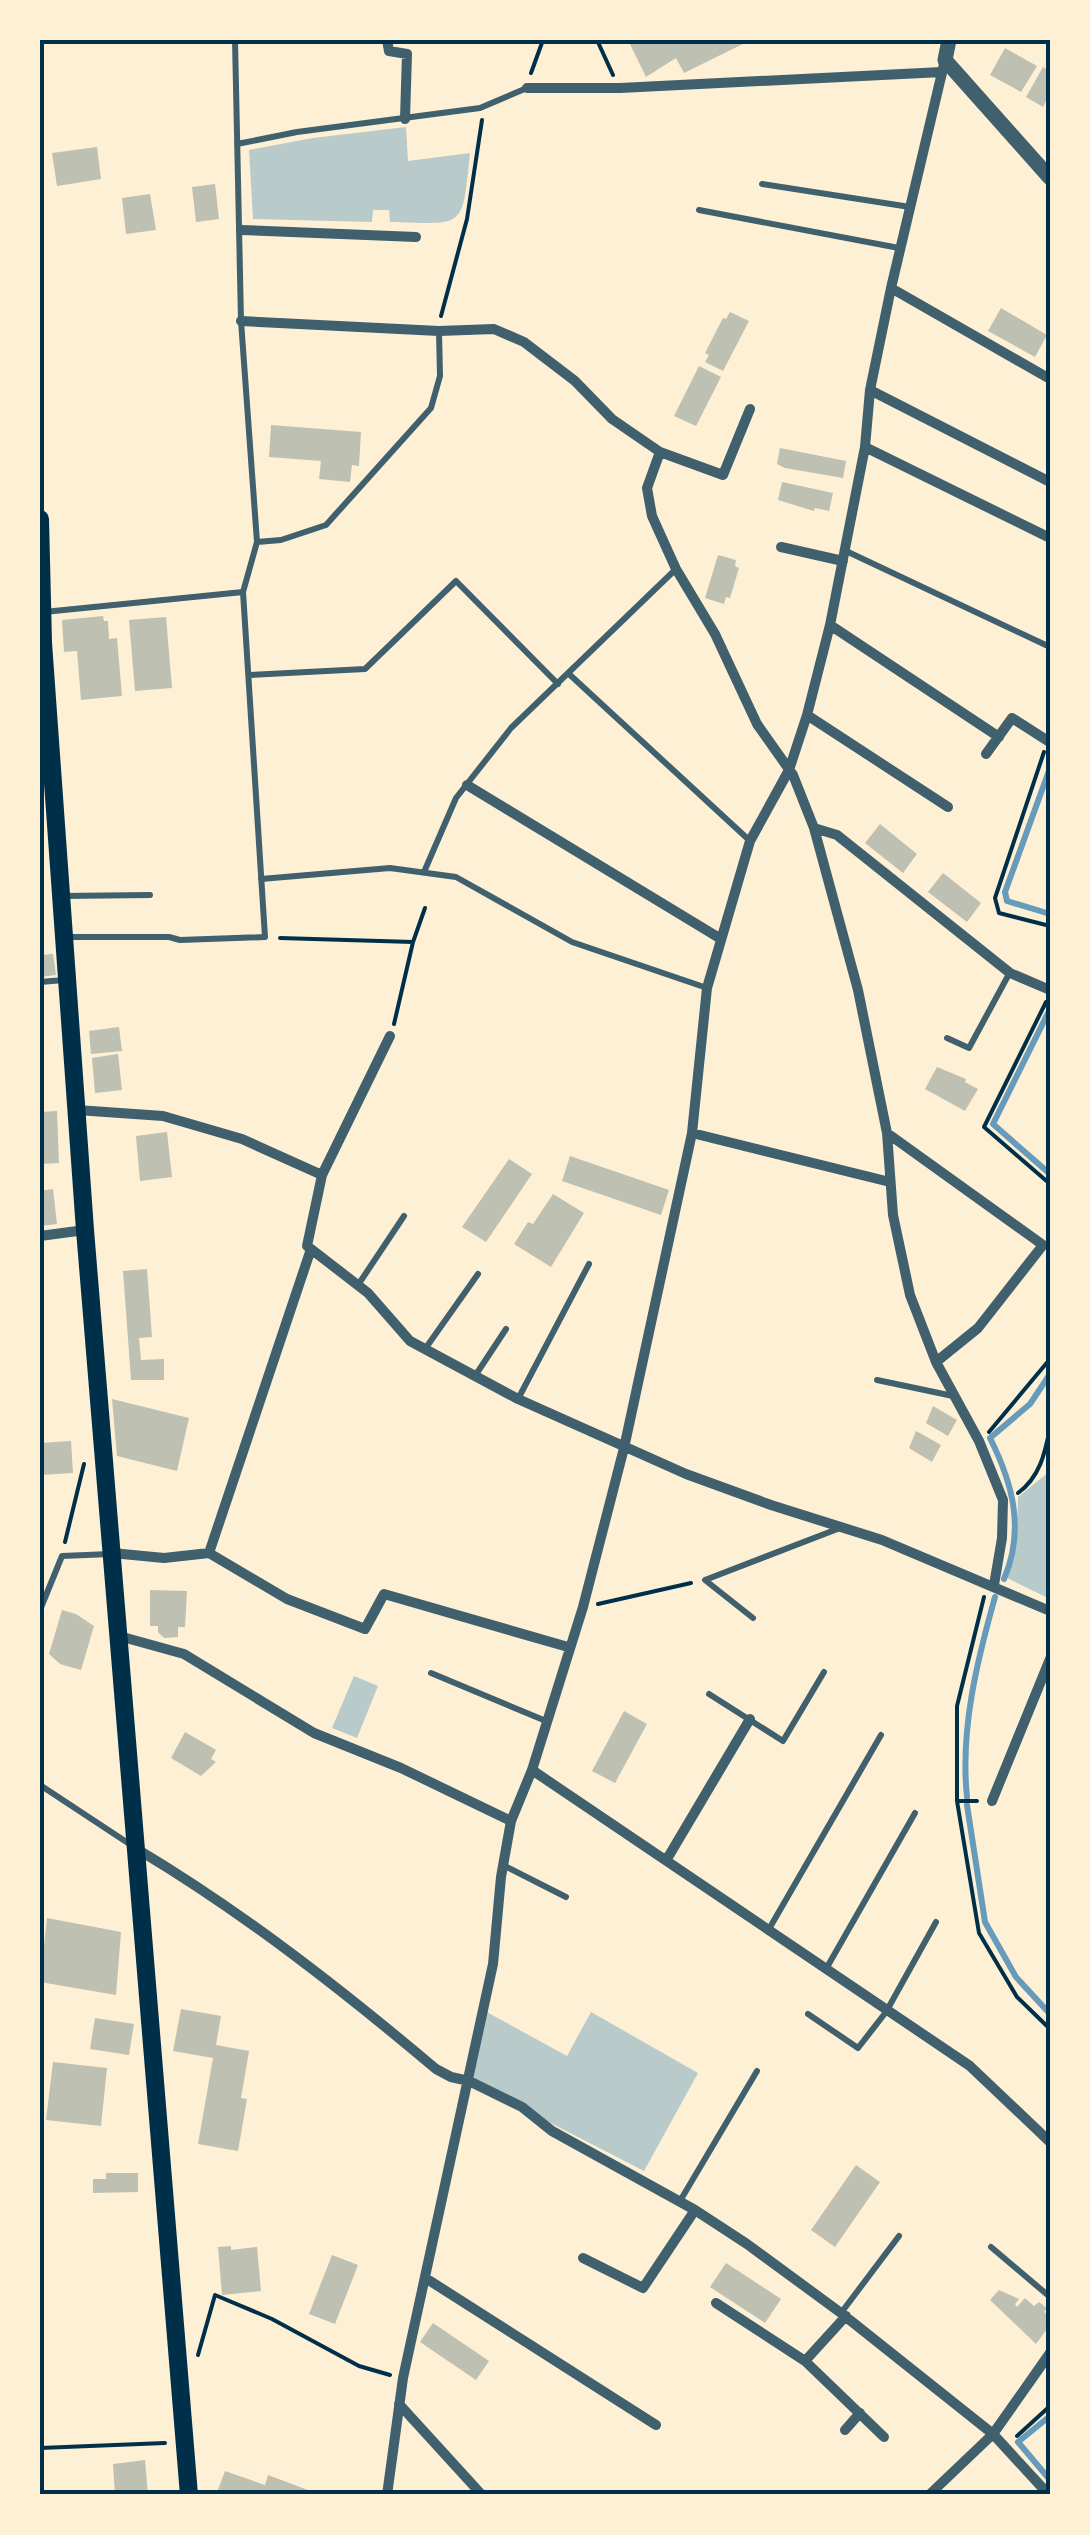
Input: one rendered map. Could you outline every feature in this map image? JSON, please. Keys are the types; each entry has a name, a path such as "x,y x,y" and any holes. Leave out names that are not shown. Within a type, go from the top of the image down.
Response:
{"main road":[{"path":"40,518 42,612 66,980 190,2495"}],"street":[{"path":"387,40 390,52 408,54 405,119"},
{"path":"398,2495 387,2490 398,2404 493,1964 511,1821 548,1722 624,1448 692,1133 706,988 750,841 789,770 830,625 865,448 870,390 890,288 948,40"},
{"path":"527,88 620,88 944,66"},
{"path":"944,66 1050,178"},
{"path":"240,230 416,237"},
{"path":"890,288 1050,379"},
{"path":"241,321 494,329 524,342 576,382 612,419 660,452 723,475 750,409"},
{"path":"870,390 1050,482"},
{"path":"865,448 1050,538"},
{"path":"660,452 648,488 652,516 676,569 715,634 757,724 789,770 814,828 858,990 887,1133 893,1215 910,1295 936,1362 1003,1500 1002,1538 991,1584"},
{"path":"781,547 844,556"},
{"path":"830,625 999,737"},
{"path":"807,715 948,807"},
{"path":"986,754 1012,718 1048,741"},
{"path":"467,785 721,939"},
{"path":"814,828 837,836 1010,973 1050,992"},
{"path":"390,1036 322,1175 306,1246 358,1286 410,1342 624,1448 771,1505 882,1540 1050,1611"},
{"path":"77,1110 163,1116 242,1139 322,1175"},
{"path":"692,1133 890,1182"},
{"path":"887,1133 1043,1245 978,1328 936,1362"},
{"path":"40,1236 85,1230"},
{"path":"209,1553 311,1249"},
{"path":"112,1554 164,1558 209,1553 287,1600 365,1628 384,1594 568,1647"},
{"path":"118,1636 184,1654 314,1733 401,1768 511,1821"},
{"path":"992,1801 1050,1659"},
{"path":"667,1860 750,1720"},
{"path":"532,1770 970,2066 1050,2142"},
{"path":"136,1849 208,1892 352,1999 436,2068 522,2107 552,2131 696,2210 843,2314 993,2434 1050,2495"},
{"path":"583,2258 643,2288 696,2210"},
{"path":"426,2279 656,2425"},
{"path":"716,2303 805,2361 884,2437"},
{"path":"805,2361 843,2314"},
{"path":"929,2495 993,2434 1050,2354"},
{"path":"398,2404 482,2495"},
{"path":"844,2430 860,2413"}],"lane":[{"path":"63,937 265,938 244,592 256,542 241,321 235,40"},
{"path":"237,144 484,106 527,88"},
{"path":"762,184 910,207"},
{"path":"699,210 900,248"},
{"path":"256,542 280,540 326,525 408,434 430,408 436,392 440,376 438,330"},
{"path":"844,556 1050,647"},
{"path":"424,872 456,798 511,728 676,569"},
{"path":"248,675 365,670 456,582 558,684"},
{"path":"42,612 244,592"},
{"path":"569,674 750,841"},
{"path":"260,879 390,868 456,877 572,942 706,988"},
{"path":"60,896 150,895"},
{"path":"948,1038 970,1048 1010,973"},
{"path":"40,982 66,980"},
{"path":"358,1286 404,1216"},
{"path":"518,1398 589,1264"},
{"path":"425,1350 478,1274"},
{"path":"475,1377 506,1329"},
{"path":"877,1380 954,1396"},
{"path":"705,1580 842,1528"},
{"path":"40,1610 62,1556 112,1554"},
{"path":"705,1580 753,1618"},
{"path":"710,1694 783,1740 824,1672"},
{"path":"431,1673 548,1722"},
{"path":"769,1929 880,1735"},
{"path":"40,1785 136,1849"},
{"path":"825,1970 915,1813"},
{"path":"504,1865 566,1897"},
{"path":"808,2014 858,2048 886,2012 936,1922"},
{"path":"680,2201 757,2071"},
{"path":"843,2314 898,2236"},
{"path":"990,2247 1050,2297"}],"path":[{"path":"527,88 543,40"},
{"path":"597,40 620,88"},
{"path":"438,330 481,144 484,106"},
{"path":"1048,741 994,898 999,914 1050,926"},
{"path":"390,1036 425,908"},
{"path":"265,938 413,942"},
{"path":"1050,992 984,1127 1050,1184"},
{"path":"978,1442 1050,1360"},
{"path":"62,1556 88,1450 101,1428"},
{"path":"1018,1492 1035,1476 1044,1458 1050,1428"},
{"path":"582,1607 705,1580"},
{"path":"991,1584 958,1706 956,1801 978,1933 1017,1996 1050,2029"},
{"path":"956,1801 992,1801"},
{"path":"180,2372 197,2360 214,2295 272,2319 359,2366 403,2378"},
{"path":"1006,2446 1050,2406"},
{"path":"40,2448 186,2442"}],"shaded area":[{"path":"406,127 408,161 470,153 465,197 456,217 433,223 390,222 389,210 373,210 372,222 253,219 249,150"},
{"path":"1050,1471 1050,1599 1007,1578 1017,1539 1018,1497"},
{"path":"354,1676 378,1686 357,1738 332,1728"},
{"path":"483,2010 567,2056 591,2012 698,2073 644,2171 469,2081"}],"building":[{"path":"628,40 751,40 684,73 676,58 646,77"},
{"path":"1005,48 1037,66 1021,92 990,75"},
{"path":"1043,67 1050,71 1050,93 1043,107 1026,97"},
{"path":"97,147 101,179 57,186 52,153"},
{"path":"215,184 219,219 196,222 192,187"},
{"path":"150,194 156,230 126,234 122,198"},
{"path":"1001,308 1047,335 1035,357 988,331"},
{"path":"730,312 749,321 723,371 705,362 709,355 705,353"},
{"path":"699,366 721,377 696,426 674,416"},
{"path":"271,425 361,432 359,466 352,465 350,482 319,479 321,461 269,457"},
{"path":"780,448 846,461 843,478 785,468 777,464"},
{"path":"782,482 833,493 829,511 814,511 778,500"},
{"path":"718,555 736,560 735,566 739,568 730,598 726,597 724,604 705,598"},
{"path":"103,616 108,621 109,639 117,638 122,696 81,700 77,651 64,652 62,620"},
{"path":"166,617 172,688 135,691 129,620"},
{"path":"880,824 917,854 903,873 865,843"},
{"path":"943,873 981,903 967,922 928,892"},
{"path":"53,954 56,975 40,977 40,955"},
{"path":"119,1027 122,1051 91,1054 89,1031"},
{"path":"118,1054 122,1090 95,1093 92,1058"},
{"path":"937,1067 966,1079 978,1089 965,1111 925,1089"},
{"path":"57,1111 59,1163 40,1164 40,1112"},
{"path":"167,1132 172,1177 140,1181 136,1136"},
{"path":"570,1156 669,1190 661,1215 562,1181"},
{"path":"509,1159 532,1174 486,1242 462,1227"},
{"path":"53,1189 57,1224 40,1226 40,1191"},
{"path":"553,1194 584,1213 551,1267 514,1244"},
{"path":"147,1269 152,1337 139,1338 141,1360 164,1359 164,1380 131,1380 123,1271"},
{"path":"112,1399 189,1418 177,1471 117,1456"},
{"path":"933,1406 957,1420 948,1436 926,1423"},
{"path":"916,1431 941,1445 932,1462 909,1448"},
{"path":"71,1441 73,1473 40,1475 40,1443"},
{"path":"150,1590 187,1591 185,1627 178,1627 178,1637 164,1638 158,1626 150,1626"},
{"path":"62,1610 94,1626 81,1670 60,1664 49,1654"},
{"path":"624,1711 647,1724 615,1783 592,1771"},
{"path":"185,1732 216,1750 211,1759 216,1762 201,1776 171,1758"},
{"path":"47,1918 121,1932 116,1995 40,1982"},
{"path":"181,2009 221,2016 216,2045 249,2051 241,2098 247,2099 238,2151 198,2144 213,2058 173,2051"},
{"path":"95,2018 134,2024 129,2055 90,2049"},
{"path":"53,2062 107,2068 101,2126 46,2120"},
{"path":"856,2165 880,2182 835,2247 811,2230"},
{"path":"106,2173 138,2173 138,2192 93,2193 93,2179 106,2179"},
{"path":"231,2246 231,2250 257,2247 261,2291 222,2295 218,2247"},
{"path":"332,2255 358,2265 335,2324 309,2314"},
{"path":"726,2263 781,2299 765,2323 710,2287"},
{"path":"999,2290 1019,2299 1017,2307 1025,2298 1034,2306 1039,2302 1047,2308 1044,2312 1050,2317 1050,2325 1036,2344 990,2300"},
{"path":"433,2323 489,2361 476,2380 420,2342"},
{"path":"145,2460 148,2495 115,2495 113,2464"},
{"path":"225,2471 265,2485 268,2475 321,2495 216,2495"}],"waterway":[{"path":"1050,768 1005,892 1007,901 1050,914"},
{"path":"1050,1009 993,1124 1050,1174"},
{"path":"1004,1579 1014,1543 1014,1507 990,1438 1030,1404 1050,1374"},
{"path":"967,1797 968,1721 995,1597"},
{"path":"967,1805 985,1922 1016,1977 1050,2014"},
{"path":"1050,2416 1018,2442 1050,2480"}]}
